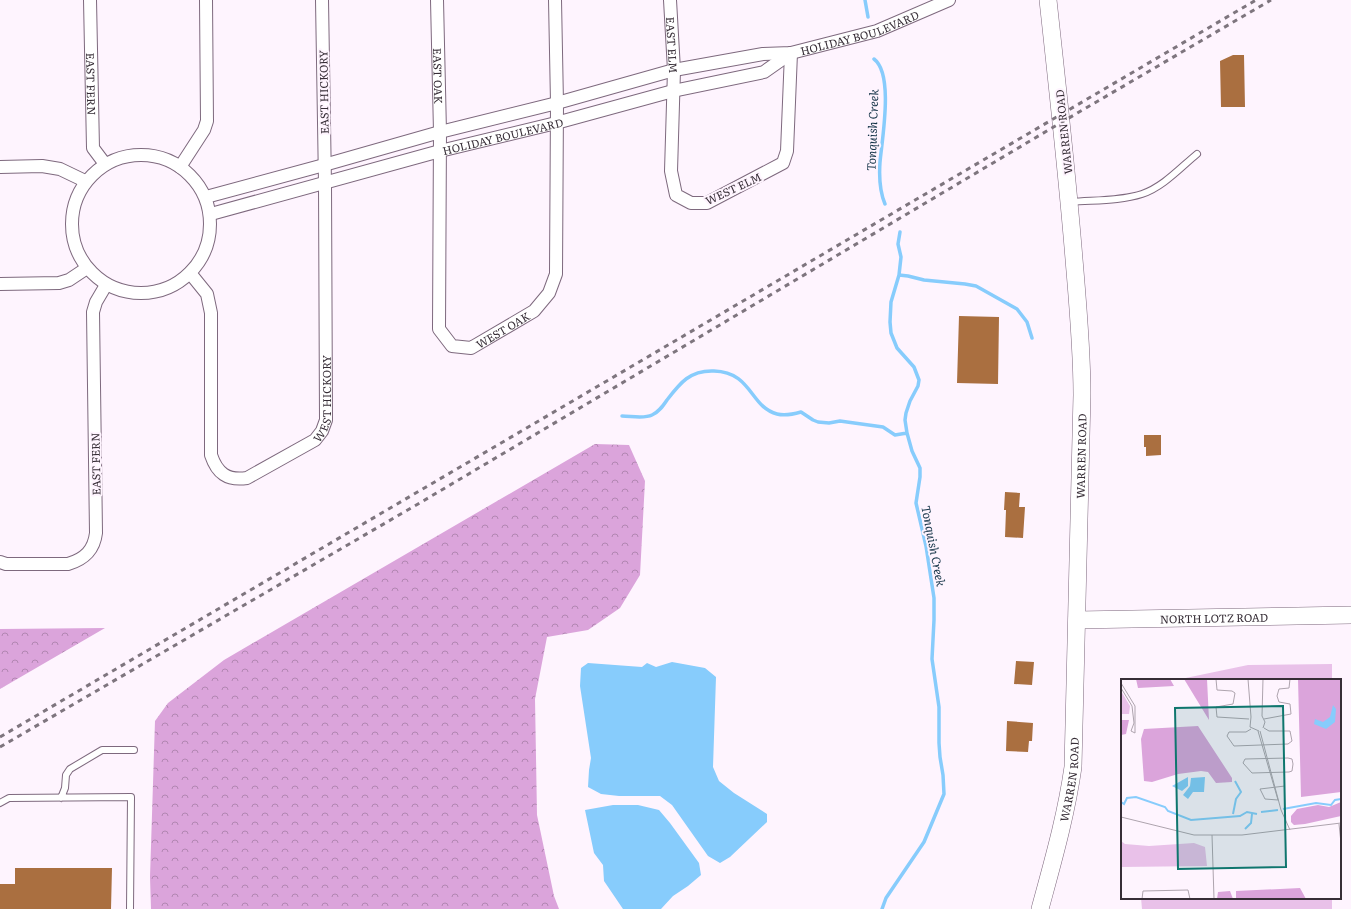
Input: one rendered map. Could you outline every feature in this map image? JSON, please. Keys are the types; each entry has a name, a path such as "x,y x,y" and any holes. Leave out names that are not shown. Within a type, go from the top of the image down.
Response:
{"main road":[{"name":"WARREN ROAD","path":"1040,909 1068,801 1072,767 1077,620 1082,362 1065,149 1048,0"},
{"name":"NORTH LOTZ ROAD","path":"1077,620 1351,615"}],"street":[{"name":"EAST FERN","path":"90,0 93,148 105,164"},
{"path":"180,167 204,130 206,121 206,0"},
{"name":"EAST HICKORY","path":"322,0 325,184"},
{"name":"EAST OAK","path":"437,0 440,151"},
{"path":"555,0 556,123"},
{"name":"EAST ELM","path":"670,0 674,70 673,91"},
{"name":"HOLIDAY BOULEVARD","path":"206,197 440,132 557,103 674,70 763,54 791,53 877,31 949,0"},
{"name":"HOLIDAY BOULEVARD","path":"211,214 325,184 440,151 556,123 673,91 764,72 791,53"},
{"name":"WEST ELM","path":"673,91 671,171 676,195 691,203 707,203 784,163 787,151 791,53"},
{"name":"WEST OAK","path":"440,151 439,329 452,346 471,348 534,311 549,293 556,274 556,123"},
{"path":"144,155 164,159 180,167 200,186 206,197 211,214 209,240 201,259 190,273 174,285 153,292 128,292 106,285 96,279 87,268 77,249 71,228 75,203 85,181 105,164 123,157 144,155"},
{"path":"0,167 42,166 60,169 85,181"},
{"name":"WEST HICKORY","path":"190,273 207,294 211,313 211,455 214,465 227,476 239,479 247,478 314,440 322,432 326,420 325,184"},
{"path":"0,284 58,283 69,280 87,268"},
{"name":"EAST FERN","path":"0,562 6,564 68,564 84,557 93,545 96,533 93,312 96,302 106,285"}],"lane":[{"path":"1069,202 1123,198 1143,194 1164,183 1197,154"},
{"path":"61,798 65,788 66,775 70,769 102,750 134,750"},
{"path":"0,803 9,798 131,797 130,909"}],"shaded area":[{"path":"1332,664 1332,679 1181,679 1248,665"},
{"path":"1141,899 1332,899 1332,909 1142,909"}],"green space":[{"path":"595,444 629,445 645,481 640,575 620,608 588,630 547,637 535,699 537,815 554,896 559,909 151,909 150,877 155,721 168,703 224,660"},
{"path":"105,628 0,689 0,629"}],"water":[{"path":"672,662 705,668 716,677 713,767 719,781 734,793 767,814 767,822 730,857 720,863 708,856 672,805 660,796 619,796 601,794 588,787 591,758 580,686 581,668 588,663 642,667 647,663 656,667"},
{"path":"613,805 638,805 659,810 699,863 701,875 673,896 661,909 623,909 604,881 603,865 594,853 585,810"}],"building":[{"path":"1233,55 1244,55 1245,107 1221,107 1220,61"},
{"path":"959,316 999,317 998,384 957,383"},
{"path":"1144,435 1161,435 1161,455 1146,456"},
{"path":"1005,492 1020,493 1019,507 1025,507 1023,538 1005,537"},
{"path":"1016,661 1034,662 1032,685 1014,684"},
{"path":"1007,721 1033,723 1032,741 1029,741 1028,752 1006,751"},
{"path":"15,868 112,868 111,909 0,909 0,884 15,884"}],"waterway":[{"name":"Tonquish Creek","path":"865,0 868,17"},
{"name":"Tonquish Creek","path":"874,59 880,67 884,78 885,108 880,173 881,189 885,204"},
{"name":"Tonquish Creek","path":"882,909 886,898 924,842 944,794 939,743 939,707 932,659 934,598 926,546 916,503 920,468 912,451 905,420 910,401 918,386 919,380 914,367 897,348 891,333 890,322 891,302 899,275 901,257 898,244 900,232"},
{"path":"899,275 924,280 976,286 1017,309 1027,322 1032,338"},
{"path":"622,416 641,417 652,415 661,409 676,388 686,379 698,373 714,371 727,373 736,377 744,383 761,404 768,410 780,415 801,412 818,422 829,423 840,421 883,427 895,435 907,433"}],"railway":[{"path":"0,737 1256,0"},
{"path":"0,747 418,504 1062,122 1271,0"}]}
